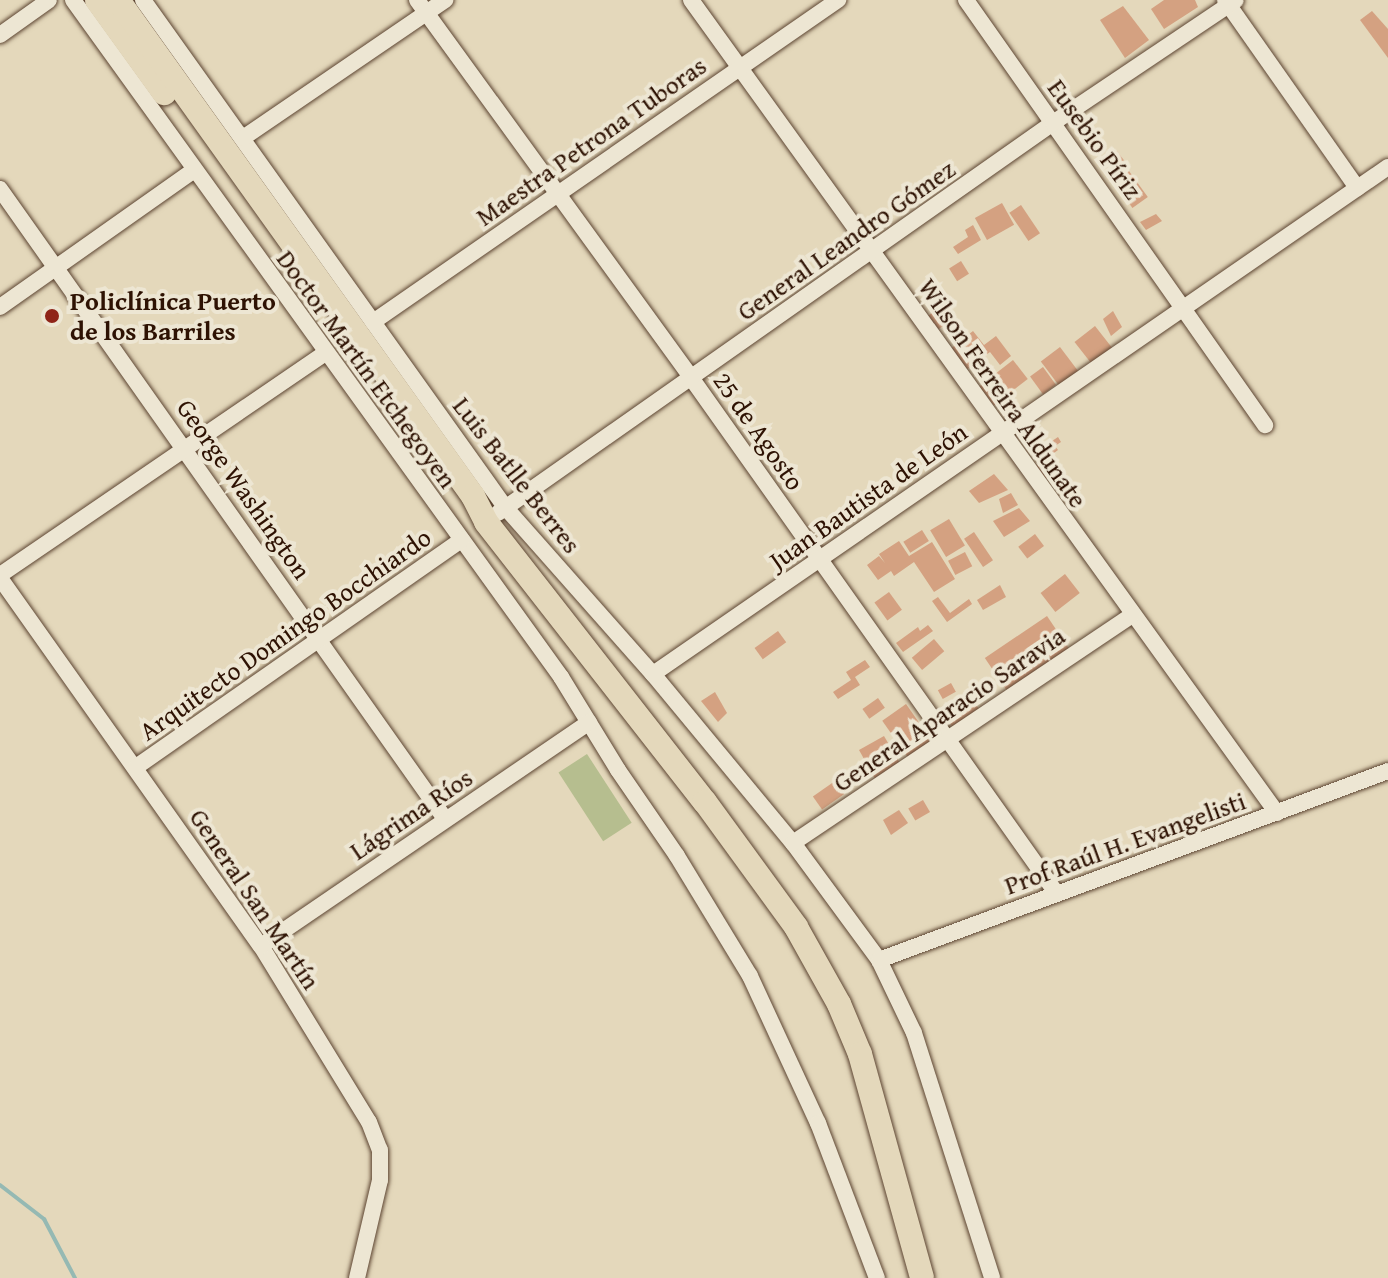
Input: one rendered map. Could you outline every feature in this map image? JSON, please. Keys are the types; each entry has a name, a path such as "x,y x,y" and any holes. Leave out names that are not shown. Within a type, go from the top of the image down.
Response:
{"highway":[{"path":"97,0 461,505 495,515"},
{"path":"118,0 473,496 495,515 780,901 812,953 844,1016 869,1079 922,1278"}],"street":[{"path":"0,35 49,0"},
{"name":"Doctor Martín Etchegoyen","path":"73,0 561,677 618,770 677,856 750,976 818,1123 877,1278"},
{"name":"Luis Batlle Berres","path":"143,0 373,322 495,515 653,674 793,843 879,960 914,1033 992,1278"},
{"path":"243,138 421,7 445,0"},
{"name":"Wilson Ferreira Aldunate","path":"691,0 1277,813"},
{"name":"Maestra Petrona Tuboras","path":"373,322 838,0"},
{"name":"Eusebio Píriz","path":"966,0 1184,305 1265,425"},
{"path":"1230,2 1357,188"},
{"name":"General Leandro Gómez","path":"495,515 1230,2"},
{"name":"25 de Agosto","path":"421,7 692,379 1057,894"},
{"name":"Juan Bautista de León","path":"653,674 1388,167"},
{"path":"0,307 194,170"},
{"name":"George Washington","path":"0,189 186,448 445,819"},
{"path":"0,576 325,353"},
{"name":"Arquitecto Domingo Bocchiardo","path":"136,767 462,540"},
{"name":"General San Martín","path":"0,576 261,946 346,1081 380,1150 380,1180 357,1278"},
{"name":"General Aparacio Saravia","path":"793,843 1132,615"},
{"name":"Lágrima Ríos","path":"261,946 589,722"},
{"name":"Prof Raúl H. Evangelisti","path":"879,960 1388,771"}],"green space":[{"path":"587,754 632,823 603,841 558,773"}],"building":[{"path":"1164,0 1195,0 1198,7 1164,29 1151,9"},
{"path":"1123,6 1149,40 1125,58 1100,20"},
{"path":"1372,11 1388,29 1388,58 1360,20"},
{"path":"1117,151 1126,163 1109,176 1100,164"},
{"path":"1129,171 1148,197 1132,208 1114,182"},
{"path":"1002,203 1014,225 987,240 975,218"},
{"path":"1021,205 1040,233 1028,241 1009,213"},
{"path":"1156,214 1162,221 1146,230 1140,222"},
{"path":"973,225 981,240 958,254 953,247 968,237 965,230"},
{"path":"961,261 969,274 957,281 949,268"},
{"path":"943,305 953,319 936,331 926,317"},
{"path":"1113,311 1122,327 1111,336 1103,319"},
{"path":"1095,326 1113,349 1092,365 1075,342"},
{"path":"973,331 984,345 996,336 1011,356 1000,365 990,352 965,371 949,350"},
{"path":"1060,347 1079,372 1059,386 1041,361"},
{"path":"1013,360 1028,379 994,405 979,386"},
{"path":"1043,367 1056,385 1043,394 1030,376"},
{"path":"1058,437 1061,442 1055,446 1058,450 1046,459 1043,456 1047,453 1043,447"},
{"path":"1046,459 1055,472 1044,480 1035,467"},
{"path":"994,474 1008,490 979,503 969,491"},
{"path":"1011,493 1018,505 1003,513 999,499"},
{"path":"1019,508 1030,521 1004,537 993,521"},
{"path":"949,519 965,546 946,557 930,530"},
{"path":"922,530 929,541 910,553 903,542"},
{"path":"974,532 993,560 983,567 964,539"},
{"path":"1035,534 1044,546 1027,559 1018,547"},
{"path":"899,541 909,556 932,542 955,579 934,592 914,562 894,576 891,571 878,580 867,565 879,556 885,563 879,554"},
{"path":"965,552 972,566 955,575 948,561"},
{"path":"1065,574 1080,593 1055,612 1041,593"},
{"path":"1000,585 1006,597 983,610 977,600"},
{"path":"889,592 902,610 887,620 874,603"},
{"path":"938,597 950,613 969,599 972,604 947,622 932,601"},
{"path":"1047,616 1070,650 1008,692 985,658"},
{"path":"928,625 933,631 903,652 896,643 918,627 920,631"},
{"path":"778,631 786,642 763,659 755,648"},
{"path":"934,639 944,651 922,670 912,658"},
{"path":"865,660 870,667 855,677 860,685 838,699 833,692 851,680 846,672"},
{"path":"951,683 956,692 943,699 938,690"},
{"path":"715,692 727,713 718,722 701,701"},
{"path":"878,698 885,708 869,719 862,709"},
{"path":"974,702 979,709 953,728 948,721"},
{"path":"906,704 935,745 911,762 882,721"},
{"path":"884,736 901,765 878,784 859,750"},
{"path":"835,781 844,794 822,810 813,796"},
{"path":"923,800 930,812 915,821 908,809"},
{"path":"899,810 908,823 891,835 883,820"}],"waterway":[{"path":"0,1185 44,1219 75,1278"}],"place":[{"name":"Policlínica Puerto de los Barriles","path":"52,316"}]}
